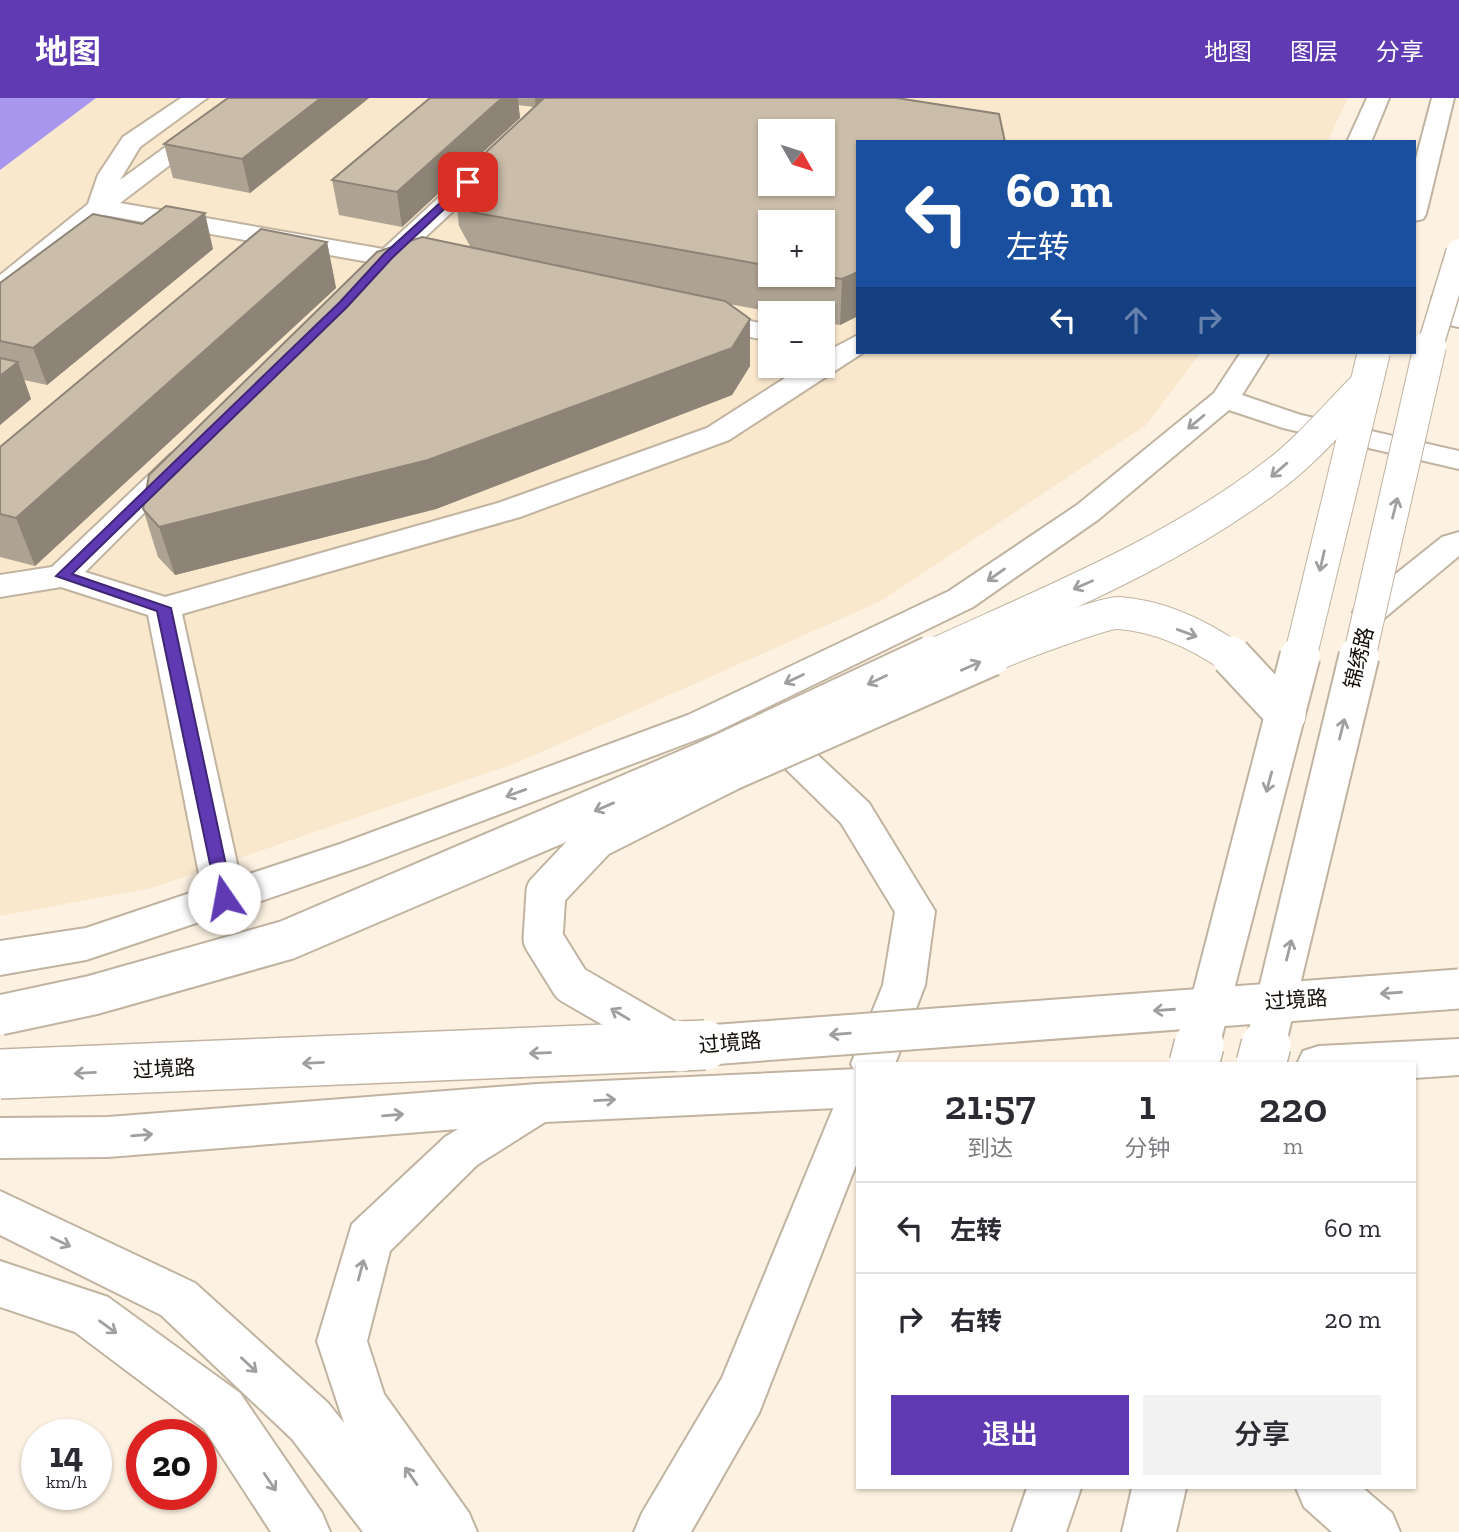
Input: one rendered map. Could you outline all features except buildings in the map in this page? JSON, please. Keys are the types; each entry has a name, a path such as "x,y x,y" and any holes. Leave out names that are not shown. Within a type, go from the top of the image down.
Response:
{"main road":[{"path":"99,207 110,175 131,142 196,98"},
{"path":"0,288 99,207 247,98"},
{"path":"352,295 388,256 549,108 564,98"},
{"path":"1360,140 1378,98"},
{"path":"1416,206 1443,98"},
{"path":"99,207 456,270"},
{"name":"锦绣路","path":"1261,1062 1370,612 1433,333 1452,308 1459,252"},
{"path":"674,314 758,331"},
{"path":"0,586 62,576 164,608 509,510 718,434 843,345"},
{"path":"0,958 86,944 224,898 522,791 701,724 741,705 961,599 1088,512 1224,398 1254,354"},
{"path":"1195,1062 1286,715 1373,354"},
{"path":"0,1015 93,995 287,940 706,761 1113,572 1209,522 1278,472 1363,388"},
{"path":"1224,398 1293,422 1459,460"},
{"path":"62,576 203,440"},
{"path":"1370,612 1453,544 1459,542"},
{"path":"164,608 224,898"},
{"path":"680,1047 571,984 543,939 546,892 597,838 730,771 1006,650 1118,613 1156,621 1205,639 1236,660 1286,715"},
{"path":"741,705 855,813 915,911 904,985 874,1062"},
{"name":"过境路","path":"0,1074 680,1047 1459,989"},
{"path":"1359,1062 1459,1057"},
{"path":"0,1138 108,1138 537,1103 856,1088"},
{"path":"450,1532 363,1408 342,1340 369,1240 461,1151 537,1103"},
{"path":"661,1532 741,1395 856,1106"},
{"path":"0,1212 178,1299 310,1421 397,1532"},
{"path":"0,1284 90,1314 222,1411 303,1532"},
{"path":"1039,1532 1054,1489"},
{"path":"1149,1532 1159,1489"},
{"path":"1324,1489 1373,1532"}],"shaded area":[{"path":"0,98 96,98 0,170"},
{"path":"96,98 1348,98 1328,140 856,140 856,354 1199,354 1145,426 881,601 519,762 152,888 0,916 0,170"}],"route":[{"path":"224,898 164,608 62,576 344,304 388,256 468,182"}]}
